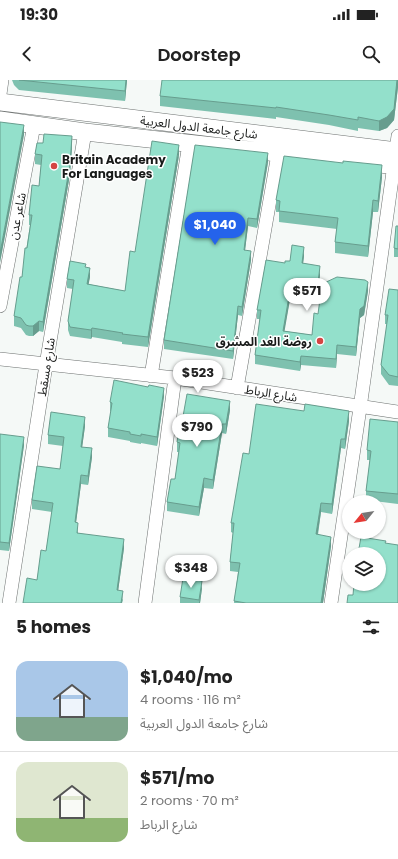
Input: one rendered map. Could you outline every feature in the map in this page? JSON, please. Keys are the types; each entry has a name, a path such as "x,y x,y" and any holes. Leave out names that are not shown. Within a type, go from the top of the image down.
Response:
{"main road":[{"name":"شارع جامعة الدول العربية","path":"0,102 397,154"},
{"name":"شارع جامعة الدول العربية","path":"0,120 85,132 278,154 397,154"}],"street":[{"path":"0,94 2,80"},
{"name":"شاعر عدن","path":"0,306 34,125"},
{"name":"شارع مسقط","path":"9,603 46,365 85,132"},
{"path":"151,376 189,144"},
{"path":"237,388 278,154"},
{"path":"331,603 397,154"},
{"name":"شارع الرباط","path":"0,359 175,378 360,408 398,412"},
{"path":"145,603 175,378"}],"building":[{"path":"19,80 126,80 125,91"},
{"path":"162,80 397,80 394,109 387,117 379,121 358,117 358,120 276,107 160,96"},
{"path":"0,122 24,125 0,253"},
{"path":"44,134 72,136 70,164 43,322 39,321 33,326 29,326 26,325 21,318 14,316 32,215 29,215 32,185 39,186 42,155 35,154 37,143 43,143"},
{"path":"152,141 179,145 148,337 92,328 91,330 70,327 68,321 74,280 67,279 70,261 86,264 85,267 90,268 87,284 125,291 130,251 135,252"},
{"path":"195,145 268,153 257,219 248,218 244,250 251,251 242,307 238,306 233,351 164,340"},
{"path":"284,156 343,163 343,161 382,165 378,201 373,200 368,246 335,242 338,218 279,211 280,201 276,200"},
{"path":"396,226 398,226 398,249 394,248"},
{"path":"292,245 304,247 302,263 320,266 318,283 292,279 283,331 312,335 314,313 318,314 322,284 337,277 365,280 368,282 364,306 360,309 356,347 337,345 336,359 301,356 300,362 255,355 261,310 257,310 266,260 285,263 285,261 290,261"},
{"path":"389,289 398,290 398,377 389,375 381,365 388,315 385,315"},
{"path":"114,380 148,387 149,385 164,388 157,437 141,434 141,436 130,434 130,432 108,428 112,403 110,402"},
{"path":"187,394 230,401 226,424 222,424 213,480 204,478 199,507 167,502 171,479 175,479 180,443 177,442"},
{"path":"256,404 304,411 305,404 349,411 345,439 341,439 332,504 321,503 316,534 331,537 321,603 246,603 234,601 240,563 230,562 234,523 231,523 243,453 249,454"},
{"path":"51,412 85,417 81,447 92,448 88,476 81,475 75,522 78,523 77,533 124,539 117,590 123,591 121,603 23,603 27,578 37,580 41,550 46,551 53,503 32,500 37,466 60,469 64,437 48,435"},
{"path":"370,419 398,422 398,494 366,491 371,451 367,450"},
{"path":"0,434 24,437 9,543 0,542"},
{"path":"361,539 386,541 385,543 398,545 398,603 347,603 348,595 353,595 353,591 386,591 386,547 359,547"},
{"path":"183,578 202,581 199,600 180,597"}],"place":[{"name":"Britain Academy For Languages","path":"54,166"},
{"name":"روضة الغد المشرق","path":"320,341"}]}
